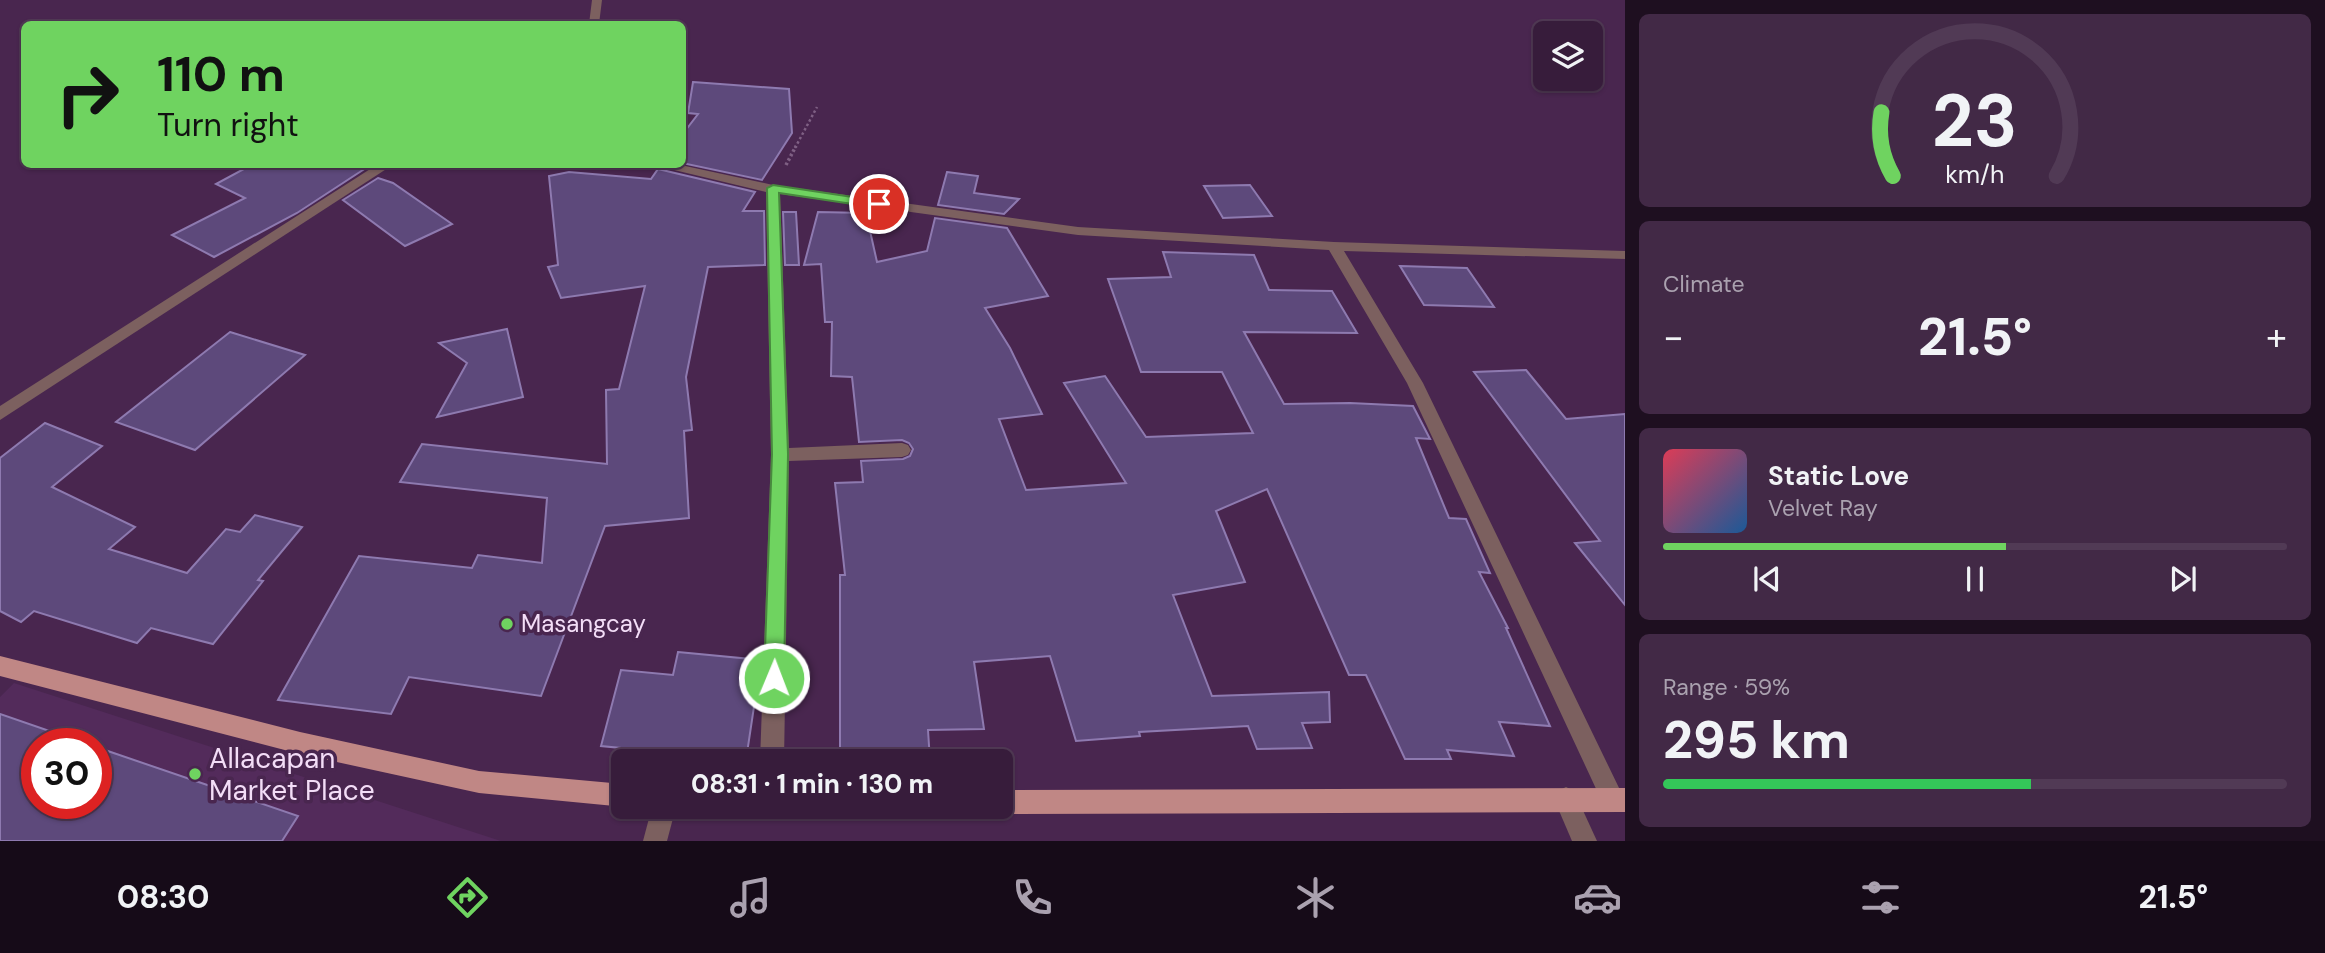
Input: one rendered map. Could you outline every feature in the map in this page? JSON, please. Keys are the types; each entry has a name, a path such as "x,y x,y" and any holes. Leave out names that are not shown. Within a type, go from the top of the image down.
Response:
{"main road":[{"path":"0,666 300,743 479,782 611,795"},
{"path":"1013,802 1619,800"}],"street":[{"path":"595,21 597,0"},
{"path":"0,414 382,168"},
{"path":"675,168 773,188 1077,231 1334,246 1625,255"},
{"path":"772,749 780,454 773,188"},
{"path":"1334,246 1414,380 1488,532 1563,697 1619,800"},
{"path":"780,454 902,450"},
{"path":"1566,799 1584,841"},
{"path":"655,841 661,819"}],"path":[{"path":"773,188 817,107"}],"shaded area":[{"name":"Allacapan Market Place","path":"14,683 501,841 0,841 0,697"}],"building":[{"path":"693,82 789,89 792,133 762,180 686,164 686,130 698,114 688,113"},
{"path":"246,168 366,168 297,213 214,257 172,235 245,198 216,184"},
{"path":"658,169 755,192 743,211 764,211 765,265 708,267 686,377 692,430 684,431 689,518 605,526 541,696 409,677 391,714 278,700 359,556 472,568 478,555 542,563 547,498 400,482 422,444 607,464 606,390 619,389 645,286 561,298 548,267 558,265 549,176 569,172 651,179"},
{"path":"947,172 978,176 974,193 1019,199 1004,214 938,205"},
{"path":"378,178 393,183 452,224 405,246 343,200"},
{"path":"1250,185 1272,216 1223,218 1204,186"},
{"path":"783,212 796,212 799,265 785,265"},
{"path":"818,212 866,213 877,262 927,251 935,218 1007,228 1048,296 985,308 1010,348 1042,414 999,419 1026,490 1126,483 1064,383 1105,376 1146,437 1253,433 1222,372 1141,372 1108,279 1171,277 1163,252 1254,255 1269,290 1332,291 1357,333 1244,332 1284,404 1413,406 1430,439 1416,438 1449,518 1466,519 1490,573 1479,572 1508,628 1550,726 1499,722 1514,756 1447,750 1451,759 1405,759 1366,675 1349,675 1267,489 1216,511 1245,582 1173,595 1212,696 1329,692 1330,722 1302,723 1312,748 1257,749 1248,726 1139,732 1140,736 1076,741 1050,656 974,662 984,729 928,730 929,749 840,749 840,575 845,575 835,483 863,482 861,461 903,459 910,456 913,449 909,443 902,440 859,442 852,377 831,376 832,322 825,322 821,264 804,265"},
{"path":"1400,266 1467,268 1494,307 1424,305"},
{"path":"507,329 523,397 437,417 467,363 439,343"},
{"path":"230,332 305,355 195,450 116,422"},
{"path":"1526,370 1566,419 1625,414 1625,605 1575,543 1600,541 1474,372"},
{"path":"45,423 102,446 52,487 135,527 109,549 187,573 226,529 240,532 255,515 302,527 258,580 263,581 213,644 151,628 137,643 34,611 21,622 0,611 0,458"},
{"path":"678,652 761,660 748,749 632,749 601,746 621,670 673,675"},
{"path":"0,714 41,728 21,728 21,819 112,819 112,752 298,816 282,841 0,841"}],"place":[{"name":"Masangcay","path":"507,624"},
{"name":"Allacapan Market Place","path":"195,774"}],"route":[{"path":"774,678 780,454 773,188 879,204"}]}
